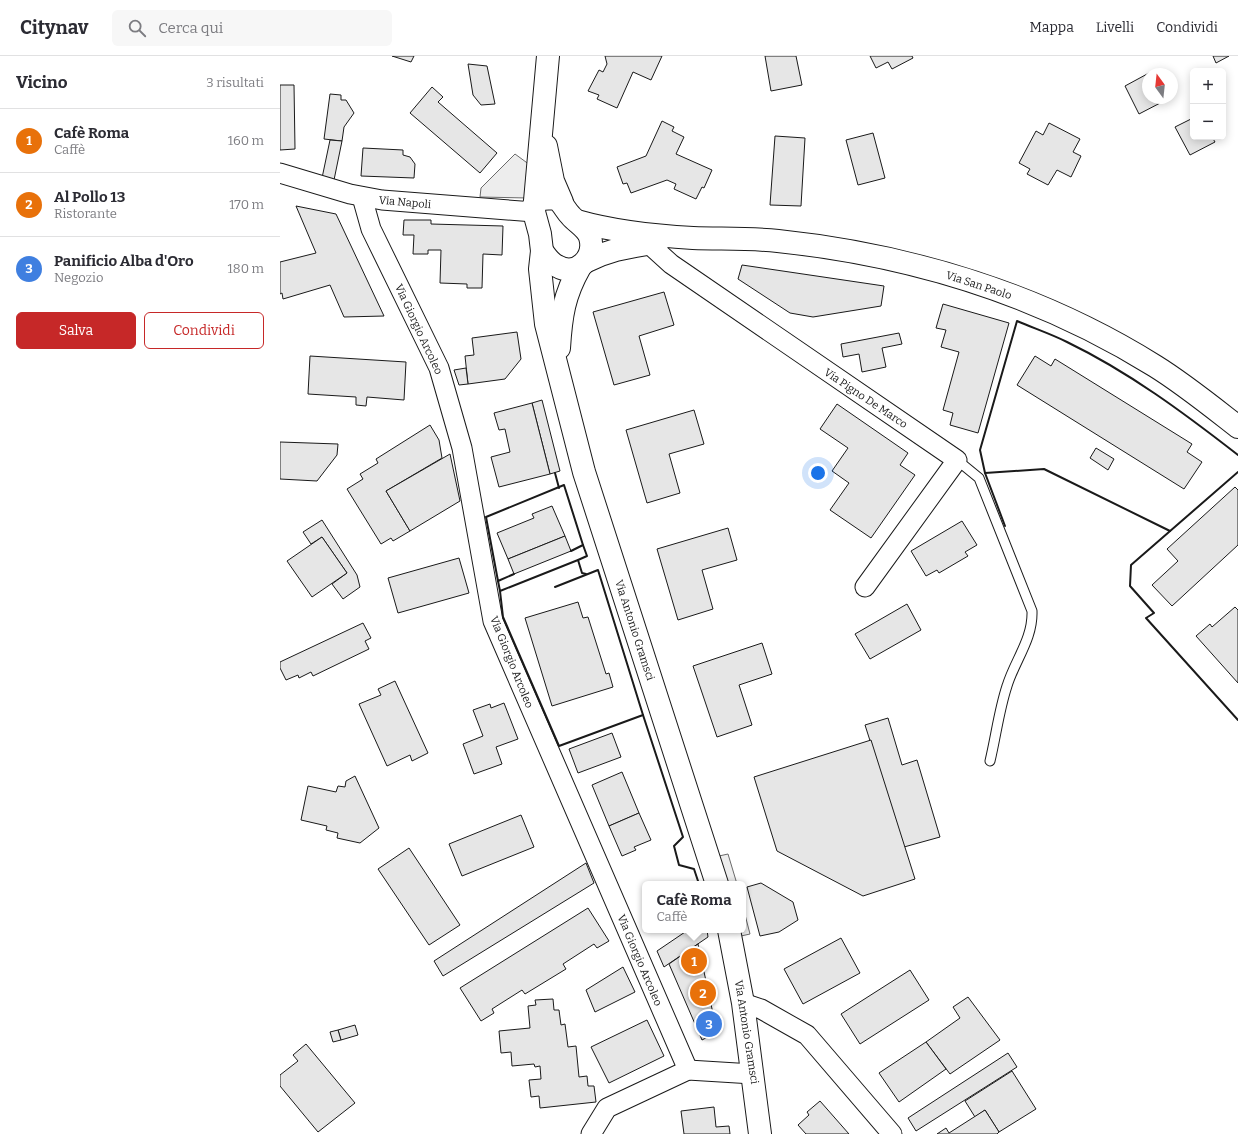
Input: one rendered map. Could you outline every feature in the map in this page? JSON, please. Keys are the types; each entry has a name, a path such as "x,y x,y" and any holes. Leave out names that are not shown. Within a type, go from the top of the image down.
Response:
{"main road":[{"path":"548,56 541,120 553,181 570,216 577,221 590,236 591,248 564,301 560,317 558,375"},
{"name":"Via Antonio Gramsci","path":"541,120 534,209 540,234 542,251 540,269 546,324 558,375 599,522 694,807 716,881"},
{"path":"534,209 540,199 547,197 556,198 562,202"},
{"path":"577,221 596,227 687,237"},
{"path":"542,251 551,262 558,267 567,269 584,264 606,252 624,246 649,244 687,237"},
{"name":"Via San Paolo","path":"687,237 776,241 833,249 902,262 963,278 1010,294 1107,338 1156,366 1238,427"},
{"name":"Via Antonio Gramsci","path":"730,933 744,1003 754,1074 760,1134"}],"street":[{"name":"Via Napoli","path":"280,172 362,197 382,200 534,209"},
{"name":"Via Giorgio Arcoleo","path":"362,197 371,230 439,368 462,448 493,621 688,1070"},
{"name":"Via Pigno De Marco","path":"649,244 671,264 957,460"},
{"path":"865,587 957,460"},
{"path":"744,1003 761,1009 807,1035 892,1134"},
{"path":"591,1134 607,1108 688,1070 754,1074"}],"lane":[{"path":"957,460 979,478 1032,611 1032,625 1028,638 1007,686 990,761"}],"shaded area":[{"path":"515,154 530,165 528,198 480,197 481,188"},
{"path":"728,854 736,881 726,881 719,856"},
{"path":"746,919 750,934 741,936 740,933 746,933"}],"building":[{"path":"392,56 414,56 411,62"},
{"path":"605,56 662,56 651,80 633,72 617,108 597,99 599,95 588,91 599,70 603,72 607,64"},
{"path":"765,56 796,56 802,85 771,91"},
{"path":"870,56 912,56 913,58 892,69 888,62 876,68"},
{"path":"1213,56 1229,56 1216,63"},
{"path":"468,64 487,66 495,104 481,105 473,95"},
{"path":"1142,77 1142,104 1158,104 1139,114 1125,86"},
{"path":"280,85 294,85 295,149 280,150"},
{"path":"432,87 443,97 438,102 497,153 480,173 410,113"},
{"path":"330,94 341,95 341,100 346,100 354,113 344,127 342,141 324,139"},
{"path":"1190,120 1190,140 1214,140 1215,142 1190,155 1175,127"},
{"path":"662,121 674,127 672,131 684,137 676,154 712,170 704,188 702,187 696,199 674,189 676,184 667,180 631,193 627,183 623,184 617,167 646,156"},
{"path":"1049,123 1080,139 1073,152 1081,156 1071,177 1057,170 1048,185 1027,174 1030,169 1019,163 1036,131 1043,135"},
{"path":"873,133 885,178 858,185 846,140"},
{"path":"775,136 805,138 801,206 770,205"},
{"path":"330,140 342,141 334,180 322,178"},
{"path":"363,148 403,150 403,155 410,157 415,164 414,178 361,176"},
{"path":"296,206 336,214 384,316 344,317 330,285 283,299 282,293 280,294 280,262 316,253"},
{"path":"404,220 431,220 431,224 503,226 502,255 483,254 482,288 467,288 467,284 440,283 441,250 428,250 428,254 413,254 414,235 403,235"},
{"path":"742,265 884,286 881,306 813,317 790,313 738,279"},
{"path":"664,292 674,325 639,336 650,375 614,385 593,312"},
{"path":"943,304 1009,323 978,433 950,425 953,413 943,410 959,352 941,347 946,330 936,328"},
{"path":"517,332 521,359 505,379 468,384 465,356 474,355 472,338"},
{"path":"899,333 902,344 882,348 886,367 862,372 859,354 843,357 841,344"},
{"path":"310,356 406,362 404,400 367,397 366,406 356,405 356,397 308,394"},
{"path":"1035,356 1051,366 1055,359 1192,444 1187,452 1202,462 1184,489 1017,385"},
{"path":"466,368 468,384 459,385 454,370"},
{"path":"542,400 560,471 550,474 532,403"},
{"path":"532,403 550,474 499,487 491,457 510,452 505,429 499,430 494,413"},
{"path":"837,404 908,453 900,465 915,475 871,538 830,510 849,483 832,471 848,448 820,429"},
{"path":"694,410 704,444 669,454 680,493 647,503 626,430"},
{"path":"430,425 439,440 442,458 386,491 410,531 393,541 391,538 381,544 347,489 363,479 360,474 378,463 376,459"},
{"path":"280,442 338,444 337,455 317,481 280,479"},
{"path":"1096,448 1114,459 1108,470 1090,458"},
{"path":"450,454 460,501 410,531 386,491"},
{"path":"1235,487 1238,490 1238,545 1172,606 1152,585 1178,561 1167,549"},
{"path":"552,506 565,536 508,559 497,533 534,518 532,514"},
{"path":"322,520 357,575 360,587 343,599 332,584 347,573 322,537 311,544 303,532"},
{"path":"962,521 977,545 965,552 968,556 939,573 937,570 926,576 911,551"},
{"path":"728,528 737,560 702,570 713,609 678,620 657,549"},
{"path":"565,536 571,551 514,574 508,559"},
{"path":"322,537 347,573 312,597 287,561"},
{"path":"459,558 469,593 398,613 388,578"},
{"path":"578,602 583,618 588,617 606,674 609,673 613,687 552,706 525,618"},
{"path":"907,604 921,630 870,659 855,634"},
{"path":"1235,607 1238,610 1238,683 1196,636 1210,624 1212,627"},
{"path":"363,623 371,638 365,641 369,649 313,676 311,672 299,678 298,675 286,680 280,668 280,662"},
{"path":"762,643 772,674 739,685 752,725 717,737 693,666"},
{"path":"395,681 428,753 412,761 410,755 387,766 359,704 381,695 378,689"},
{"path":"504,703 518,739 496,747 502,764 474,774 463,744 483,736 473,710 490,704 491,708"},
{"path":"888,718 902,765 917,760 940,837 904,847 865,725"},
{"path":"612,733 621,757 578,773 569,749"},
{"path":"871,740 915,879 863,896 777,851 754,777"},
{"path":"622,772 639,813 609,826 592,785"},
{"path":"355,776 379,828 360,843 337,838 338,833 326,830 327,826 301,820 308,786 336,792 338,786 345,787 346,781"},
{"path":"639,813 651,840 634,847 636,850 622,856 609,826"},
{"path":"521,815 534,847 462,876 449,844"},
{"path":"409,848 460,925 429,945 378,869"},
{"path":"586,863 594,883 443,976 434,961"},
{"path":"761,883 793,902 798,920 779,932 760,936 747,887"},
{"path":"588,908 609,941 597,948 594,944 563,964 566,969 525,994 522,990 492,1009 494,1013 481,1021 460,988"},
{"path":"684,933 707,933 708,937 664,967 657,951"},
{"path":"841,938 860,973 803,1004 784,969"},
{"path":"698,944 717,1032 702,1040 669,964"},
{"path":"623,967 635,992 595,1012 586,990"},
{"path":"910,970 929,1000 860,1044 841,1014"},
{"path":"968,997 1000,1040 950,1074 926,1042 960,1018 953,1007"},
{"path":"553,999 554,1010 559,1010 561,1025 565,1024 568,1047 576,1046 579,1077 587,1076 588,1086 594,1086 596,1102 540,1108 539,1096 531,1097 529,1080 541,1079 540,1066 535,1067 534,1064 512,1066 511,1052 501,1053 499,1031 530,1028 528,1006 536,1005 535,1000"},
{"path":"647,1020 664,1056 609,1083 591,1047"},
{"path":"355,1025 358,1035 341,1040 338,1030"},
{"path":"338,1030 341,1040 333,1042 330,1032"},
{"path":"926,1042 946,1069 899,1102 879,1073"},
{"path":"306,1044 355,1103 318,1132 280,1086 280,1075 298,1061 293,1055"},
{"path":"1008,1053 1017,1067 916,1131 908,1118"},
{"path":"1012,1071 1036,1109 999,1132 985,1110 975,1117 965,1101"},
{"path":"820,1101 849,1134 806,1134 798,1125 809,1115 807,1112"},
{"path":"714,1107 716,1127 729,1126 730,1134 684,1134 681,1111"},
{"path":"985,1110 999,1132 997,1134 937,1134 946,1128 949,1133"}],"wall":[{"path":"1005,526 985,473 980,450 1017,321 1061,339 1112,366 1156,394 1238,455"},
{"path":"985,473 1044,469 1170,531"},
{"path":"1238,472 1131,565 1130,586 1154,613 1146,618 1238,720"},
{"path":"555,473 559,488"},
{"path":"514,574 498,581 486,517 564,485 583,545 571,551"},
{"path":"498,581 500,591 578,560 587,556 583,545"},
{"path":"578,560 582,573 586,574"},
{"path":"500,591 503,617 559,746 643,715 598,570 555,587"},
{"path":"643,715 683,837 674,846 679,865 694,869 698,881"}],"place":[{"name":"Cafè Roma","path":"694,961"},
{"name":"Al Pollo 13","path":"703,993"},
{"name":"Panificio Alba d'Oro","path":"709,1024"}]}
